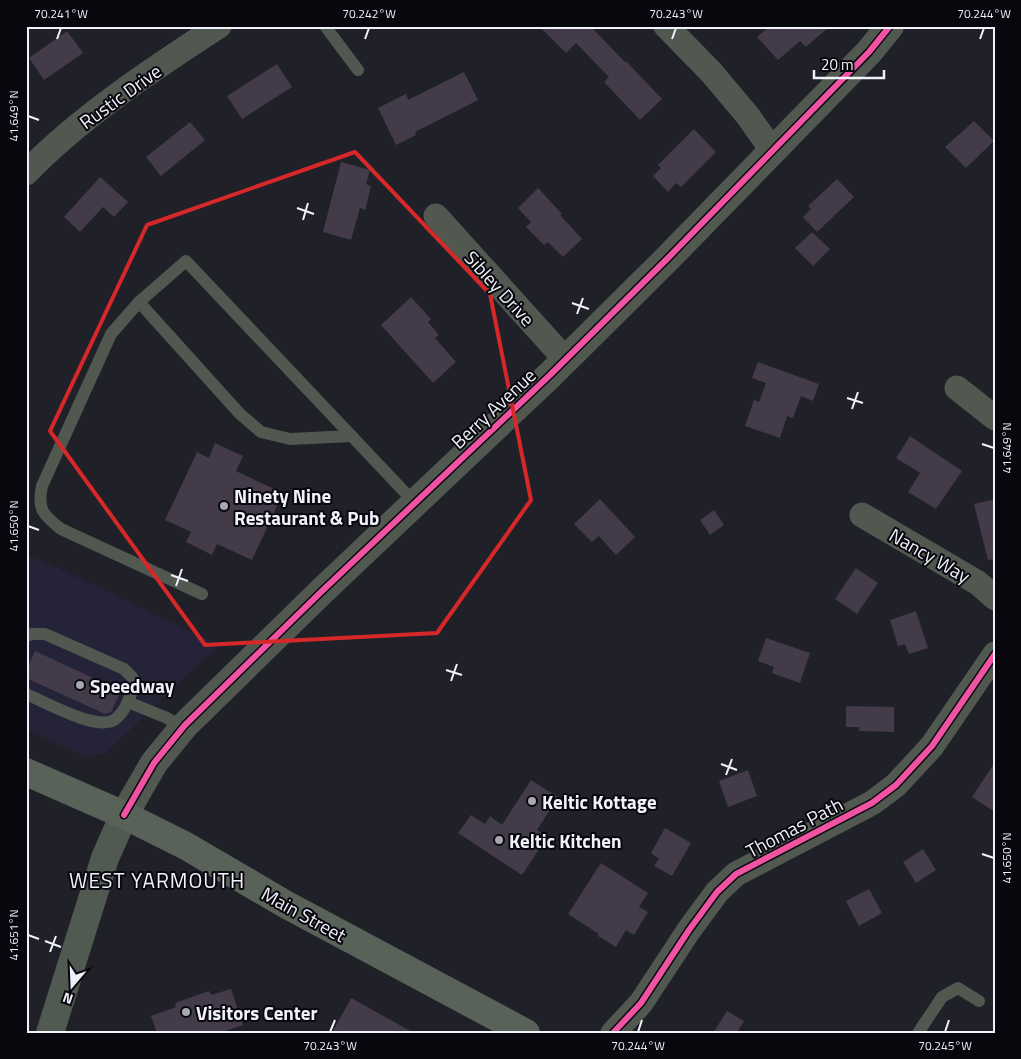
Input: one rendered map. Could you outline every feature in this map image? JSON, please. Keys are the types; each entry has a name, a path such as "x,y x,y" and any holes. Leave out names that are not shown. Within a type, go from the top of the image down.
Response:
{"main road":[{"name":"Main Street","path":"26,772 124,815 186,846 285,904 526,1033"},
{"path":"46,1028 105,858 124,815"}],"street":[{"name":"Rustic Drive","path":"26,173 69,134 111,100 219,26"},
{"path":"666,26 717,79 748,116 772,150"},
{"name":"Berry Avenue","path":"124,815 154,762 183,728 321,592 667,259 869,52 890,26"},
{"name":"Sibley Drive","path":"436,216 565,359"},
{"path":"956,388 995,418"},
{"name":"Nancy Way","path":"862,515 978,583 995,598"},
{"name":"Thomas Path","path":"613,1033 641,1003 689,930 717,892 736,874 872,804 896,785 932,746 995,654"}],"lane":[{"path":"325,26 358,70"},
{"path":"202,594 61,529 50,521 42,511 39,500 42,486 111,334 139,302 186,261 415,503"},
{"path":"139,302 240,414 262,432 290,439 352,436"},
{"path":"26,636 45,634 124,669 132,677 135,684 122,712 112,721 103,723 89,721 26,694"},
{"path":"128,702 167,718 183,728"},
{"path":"918,1033 942,997 958,988 979,1001"}],"highlighted area":[{"path":"355,152 490,294 531,500 437,633 205,645 50,431 147,225"}],"shaded area":[{"path":"26,553 219,645 107,752 88,758 26,730"}],"building":[{"path":"539,26 592,26 662,99 640,120 604,82 609,77 576,43 566,53"},
{"path":"770,26 830,26 806,47 800,41 778,60 757,37"},
{"path":"67,31 83,53 44,80 29,58"},
{"path":"277,64 292,87 242,119 227,96"},
{"path":"464,72 478,100 415,132 416,135 396,145 378,108 406,94 408,100"},
{"path":"974,121 994,141 966,168 945,147"},
{"path":"190,122 205,140 161,176 146,157"},
{"path":"694,129 716,152 681,187 676,183 668,192 653,176 661,168 658,165"},
{"path":"341,162 370,170 366,184 371,186 365,210 360,208 351,240 323,232"},
{"path":"100,177 128,202 114,217 103,207 80,232 64,217"},
{"path":"837,179 854,197 817,232 803,217 811,209 808,206"},
{"path":"538,188 582,239 563,257 548,242 544,245 526,227 531,222 518,208"},
{"path":"812,232 830,249 813,266 795,248"},
{"path":"411,297 431,319 428,322 439,335 435,338 456,362 433,383 381,325"},
{"path":"758,362 819,384 813,401 801,396 793,418 787,416 780,438 745,426 754,400 759,402 766,383 752,378"},
{"path":"910,436 962,471 936,509 908,492 920,473 896,458"},
{"name":"Ninety Nine Restaurant & Pub","path":"215,443 243,456 236,471 283,493 252,560 217,544 212,555 186,542 191,532 165,520 197,452 209,458"},
{"path":"600,499 635,537 616,555 599,536 592,542 574,524"},
{"path":"995,499 995,559 988,560 974,504"},
{"path":"714,510 724,525 710,535 700,520"},
{"path":"856,568 878,583 857,614 835,599"},
{"path":"916,611 928,648 909,654 905,644 898,646 890,620"},
{"path":"766,638 810,653 800,683 772,673 774,667 758,661"},
{"path":"35,651 121,691 111,712 105,714 26,678 26,671"},
{"path":"846,706 894,707 894,732 859,731 859,727 846,727"},
{"path":"995,762 995,812 972,797"},
{"path":"748,770 757,796 728,807 719,781"},
{"path":"531,780 558,797 537,830 547,837 522,875 458,833 471,815 485,824 490,816 502,825"},
{"path":"665,828 691,843 672,876 654,866 659,859 651,853"},
{"path":"923,849 936,870 916,883 903,862"},
{"path":"601,863 648,893 639,907 648,912 634,935 626,930 616,947 568,914"},
{"path":"869,889 882,913 859,926 846,901"},
{"path":"231,989 243,1025 219,1033 157,1033 151,1016 176,1007 175,1003 209,991 211,995"},
{"path":"351,998 414,1033 332,1033"},
{"path":"727,1011 744,1021 737,1033 713,1033"}],"cycle path":[{"path":"124,815 154,763 185,725 321,592 550,375 667,259 869,52 890,26"},
{"path":"613,1033 641,1003 689,930 717,892 736,874 872,803 896,785 932,746 995,654"}],"place":[{"name":"Ninety Nine Restaurant & Pub","path":"224,506"},
{"name":"Speedway","path":"80,685"},
{"name":"Keltic Kottage","path":"532,801"},
{"name":"Keltic Kitchen","path":"499,840"},
{"name":"Visitors Center","path":"186,1012"}],"district":[{"name":"WEST YARMOUTH","path":"157,880"}]}
